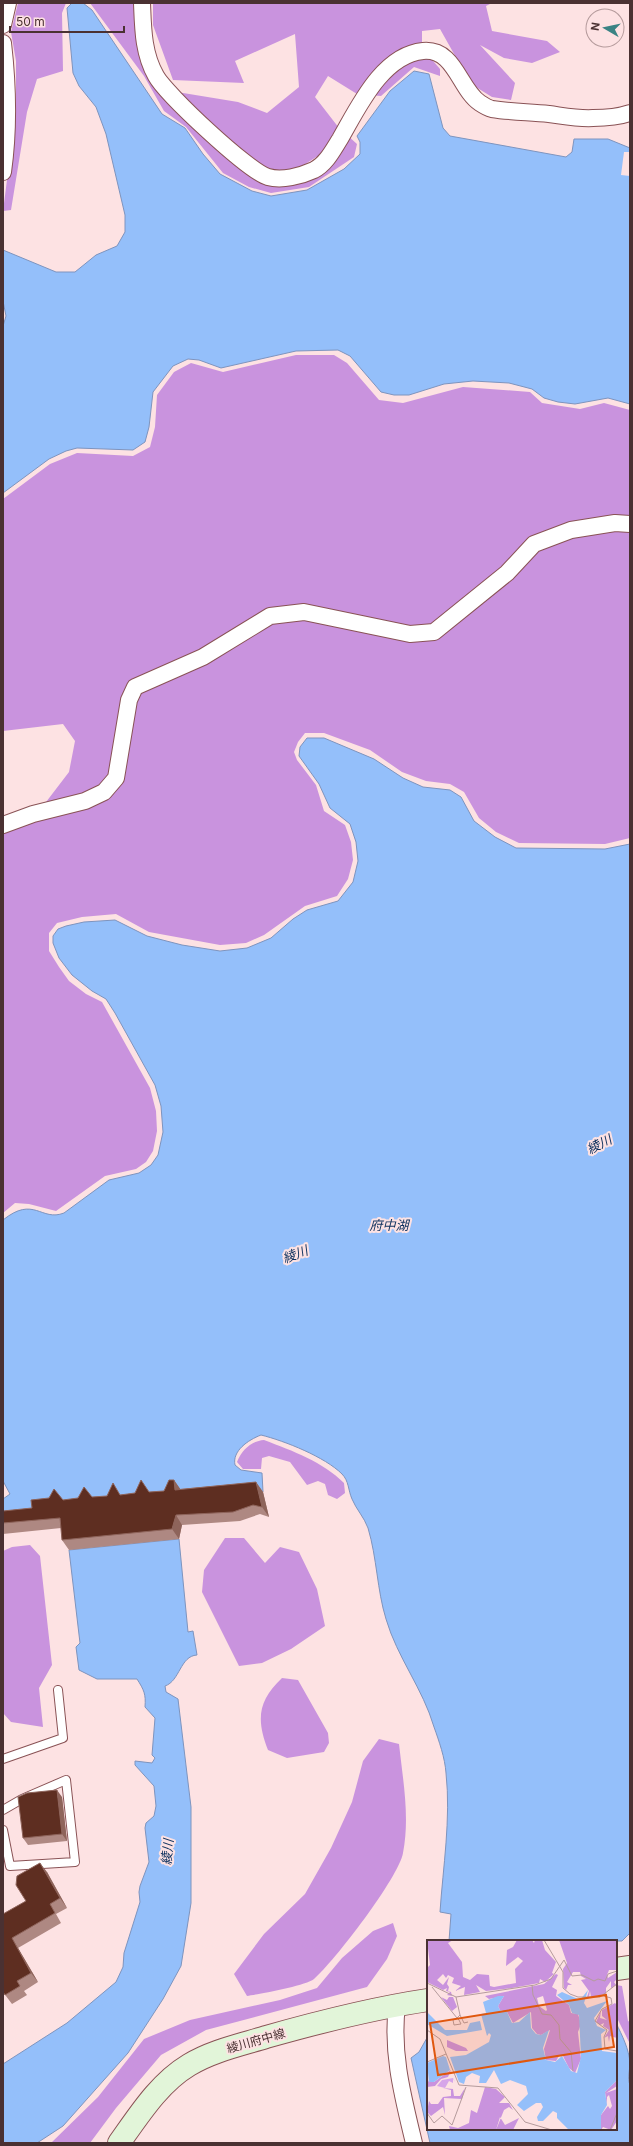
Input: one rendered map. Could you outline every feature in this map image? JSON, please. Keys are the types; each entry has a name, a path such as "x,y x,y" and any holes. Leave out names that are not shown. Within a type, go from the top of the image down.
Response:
{"main road":[{"path":"617,1969 630,1967"},
{"name":"綾川府中線","path":"119,2143 162,2087 188,2065 206,2056 288,2031 397,2005 427,2000"}],"street":[{"path":"3,25 8,3"},
{"path":"142,3 144,45 156,76 172,97 215,136 254,171 268,177 286,178 315,169 328,159 365,96 388,68 400,58 424,51 437,52 449,61 471,96 490,108 592,118 620,116 630,113"},
{"path":"3,43 7,76 8,135 3,172"},
{"path":"3,825 33,814 85,801 104,792 116,778 129,700 134,687 203,657 270,616 304,612 410,634 434,632 507,574 534,544 571,530 615,523 630,524"},
{"path":"397,2005 394,2029 398,2074 414,2143"}],"lane":[{"path":"3,1759 63,1738 58,1690"},
{"path":"3,1810 22,1799 66,1780 75,1862 10,1866 3,1830"}],"shaded area":[{"path":"18,3 66,3 62,13 63,71 37,79 27,112 11,210 3,211 16,110 16,61 11,32"},
{"path":"90,3 136,3 141,48 246,172 317,173 347,135 357,144 354,157 309,187 271,193 249,187 223,173 186,127 164,111 144,76"},
{"path":"153,3 492,3 486,6 492,31 547,41 560,52 532,63 504,58 480,45 515,83 511,100 492,97 471,84 440,29 422,31 422,48 440,69 440,76 414,67 381,96 357,94 328,76 315,97 339,128 324,152 296,170 268,173 253,165 177,92 238,102 267,113 299,87 295,34 235,61 244,83 173,80 153,25"},
{"path":"296,355 334,355 347,363 379,400 403,403 463,387 530,392 542,403 580,409 604,403 630,410 630,838 605,844 519,843 496,832 479,818 464,792 450,784 426,781 402,772 370,750 324,733 305,733 298,742 294,752 297,760 316,785 324,811 345,825 351,842 353,860 348,879 337,896 305,906 264,935 246,943 220,945 149,932 116,914 82,917 57,923 49,933 49,951 69,981 86,994 102,1002 150,1088 156,1111 157,1131 153,1151 146,1162 136,1169 105,1176 56,1211 29,1204 15,1203 3,1213 3,819 43,806 69,772 75,741 63,724 3,731 3,499 50,464 77,453 133,456 150,447 155,427 157,395 174,372 191,363 223,372"},
{"path":"264,1440 297,1453 327,1469 344,1483 345,1493 337,1499 328,1495 325,1484 318,1481 307,1485 290,1462 269,1456 262,1458 261,1469 243,1469 237,1462 242,1454 251,1444"},
{"path":"225,1538 244,1538 265,1563 280,1547 299,1552 317,1589 325,1626 291,1649 262,1663 239,1666 202,1592 204,1570"},
{"path":"30,1545 40,1556 52,1665 39,1688 43,1727 11,1722 3,1713 3,1551 12,1547"},
{"path":"282,1678 298,1680 328,1733 329,1743 324,1752 287,1758 268,1750 262,1729 262,1711 268,1695"},
{"path":"379,1739 399,1744 405,1799 406,1826 403,1853 399,1865 378,1899 350,1938 336,1956 314,1979 292,1987 247,1996 234,1974 264,1934 305,1894 331,1848 352,1802 363,1761"},
{"path":"393,1923 397,1936 387,1959 367,1987 206,2030 161,2055 116,2108 90,2143 51,2143 98,2097 144,2039 190,2020 280,2000 317,1988 342,1958 373,1931"},
{"path":"617,1985 622,1986 628,2021 630,2022 630,2044 617,2018"}],"water":[{"path":"72,3 83,3 92,10 162,114 185,128 203,154 220,174 252,191 271,196 307,190 344,169 360,154 360,142 357,136 390,91 414,71 429,74 443,128 450,136 566,157 572,152 574,139 608,139 630,148 630,404 608,398 575,404 558,402 544,398 532,389 509,383 473,381 444,384 409,395 394,395 381,392 350,356 338,350 296,351 221,368 199,360 188,359 173,366 153,392 149,427 145,442 133,450 77,448 66,451 49,459 3,493 3,326 6,316 3,301 3,250 56,272 75,272 96,255 117,246 125,232 125,215 106,134 96,107 79,86 73,73 67,8"},
{"name":"府中湖","path":"307,738 324,738 374,759 403,778 423,787 450,790 461,797 474,821 495,837 516,848 605,849 630,844 630,1933 622,1941 449,1940 451,1914 440,1912 448,1808 446,1773 443,1756 429,1713 397,1647 386,1619 368,1528 352,1499 346,1480 335,1468 304,1450 261,1435 246,1443 238,1451 235,1465 241,1470 262,1473 263,1492 3,1521 3,1499 10,1494 3,1481 3,1220 14,1213 30,1209 56,1215 64,1213 109,1180 139,1173 151,1165 158,1155 163,1132 161,1106 155,1085 115,1013 106,999 92,991 72,975 59,958 53,943 53,936 58,929 66,926 84,922 115,920 147,936 182,945 220,951 247,948 271,938 293,919 307,910 338,901 353,882 358,861 356,842 350,824 330,808 319,784 299,756 300,747"},
{"name":"綾川","path":"179,1539 188,1632 193,1631 197,1655 191,1656 183,1664 174,1679 165,1686 166,1692 178,1699 191,1807 191,1903 181,1966 163,1999 128,2053 63,2126 37,2143 3,2143 3,2064 67,2023 116,1982 123,1967 124,1953 140,1902 140,1886 149,1862 145,1828 146,1823 154,1816 156,1806 154,1786 135,1765 135,1761 152,1763 155,1758 152,1755 155,1718 145,1707 145,1695 141,1686 137,1679 97,1679 79,1670 76,1647 80,1643 69,1550"},
{"path":"617,2025 627,2047 630,2063 630,2143 430,2143 427,2130 617,2130"},
{"path":"427,2038 427,2130 411,2058 419,2052"}],"pier":[{"path":"624,152 630,152 630,176 621,175"}],"building":[{"path":"141,1480 149,1492 164,1491 169,1480 174,1480 175,1490 256,1482 262,1507 253,1505 233,1512 176,1515 172,1529 62,1540 60,1518 3,1523 3,1511 32,1508 31,1500 49,1498 54,1489 63,1500 78,1498 84,1487 92,1497 107,1496 113,1483 120,1495 135,1493"},
{"path":"57,1790 62,1834 23,1838 18,1797 27,1793"},
{"path":"40,1863 60,1898 50,1904 55,1913 12,1938 31,1973 17,1981 20,1986 5,1995 3,1992 3,1914 26,1901 16,1885 17,1876"}]}
